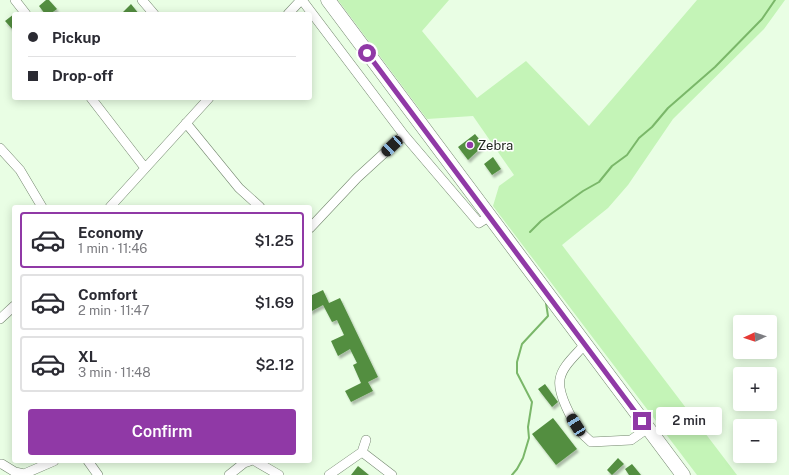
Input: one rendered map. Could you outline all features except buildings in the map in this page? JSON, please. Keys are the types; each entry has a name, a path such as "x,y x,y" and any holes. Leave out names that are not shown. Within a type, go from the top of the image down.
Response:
{"highway":[{"path":"328,0 683,475"}],"street":[{"path":"15,0 24,12"},
{"path":"142,0 152,12"},
{"path":"290,12 301,0 310,12"},
{"path":"312,14 404,135 479,223 490,216"},
{"path":"93,100 145,168"},
{"path":"112,205 207,100"},
{"path":"186,123 239,188 258,205"},
{"path":"312,226 357,178 404,135"},
{"path":"0,148 20,170 41,205"},
{"path":"0,320 12,308"},
{"path":"585,344 566,367 560,379 560,391 572,418 581,432 591,442 616,441 631,440 648,428"},
{"path":"329,475 362,452 366,440"},
{"path":"362,452 392,475"},
{"path":"0,464 15,472 24,474 49,463"},
{"path":"89,463 98,475"},
{"path":"229,475 244,463"},
{"path":"258,463 278,475"}],"green space":[{"path":"338,0 449,0 422,31 477,98 526,61 589,126 697,0 785,0 764,29 673,119 628,185 608,208 562,245 737,475 697,475 493,206 499,186 514,175 473,116 427,119"}],"waterway":[{"path":"530,232 541,221 583,191 599,182 612,166 627,155 639,138 652,127 668,108 715,67 762,19 775,0"},
{"path":"512,475 523,458 529,438 528,427 532,402 517,373 517,362 522,344 548,316 546,303"}],"place":[{"name":"Zebra","path":"470,145"}],"route":[{"path":"367,53 642,421"}]}
